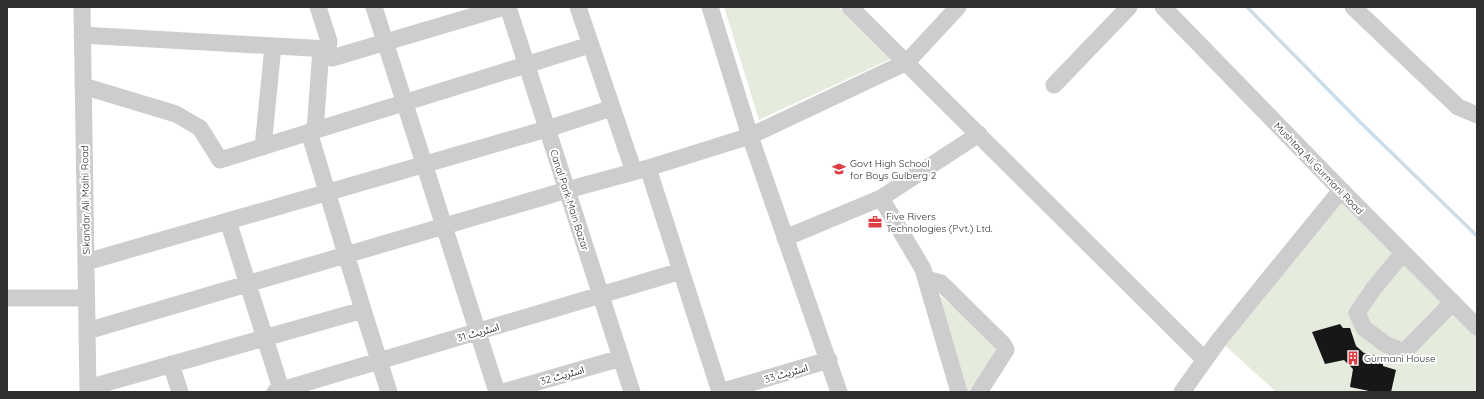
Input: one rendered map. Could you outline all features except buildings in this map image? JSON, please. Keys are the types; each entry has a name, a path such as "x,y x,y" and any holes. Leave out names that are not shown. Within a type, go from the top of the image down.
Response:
{"street":[{"name":"Sikandar Ali Malhi Road","path":"82,7 88,390"},
{"path":"318,7 329,41 325,49 312,132 327,192 389,392"},
{"path":"374,7 497,392"},
{"path":"82,35 325,49 332,58 504,7"},
{"name":"Canal Park Main Bazar","path":"508,7 632,392"},
{"path":"578,7 612,108 641,170 681,271 720,392"},
{"path":"710,7 750,136 839,392"},
{"path":"850,7 1205,360"},
{"path":"87,331 566,190 641,170 750,136 907,62 958,7"},
{"path":"1054,85 1129,7"},
{"name":"Mushtaq Ali Gurmani Road","path":"1163,7 1477,327"},
{"path":"1353,7 1458,107 1477,115"},
{"path":"83,86 176,114 200,128 220,160 527,66 590,45"},
{"path":"263,147 273,46"},
{"path":"86,262 612,108"},
{"path":"785,238 881,198 979,134"},
{"path":"1182,392 1219,340 1341,190"},
{"path":"881,198 920,262 959,392"},
{"path":"228,221 280,391"},
{"path":"1403,253 1374,288 1357,313 1364,328 1385,344 1404,352 1453,302"},
{"name":"اسٹریٹ 31","path":"280,391 681,271"},
{"path":"926,279 941,283 1003,344 1006,350 979,392"},
{"path":"7,298 86,298"},
{"path":"88,390 171,364 363,310"},
{"name":"اسٹریٹ 32","path":"503,392 621,358"},
{"name":"اسٹریٹ 33","path":"720,392 829,360"},
{"path":"171,364 180,392"}],"shaded area":[{"path":"724,7 838,7 893,58 759,120"},
{"path":"1341,190 1477,327 1477,392 1276,392 1219,340"},
{"path":"935,292 999,344 1002,350 972,392 963,392"}],"waterway":[{"path":"1247,7 1359,121 1477,236"}],"place":[{"name":"Govt High School for Boys Gulberg 2","path":"839,169"},
{"name":"Five Rivers Technologies (Pvt.) Ltd.","path":"875,222"},
{"name":"Gurmani House","path":"1353,358"}]}
